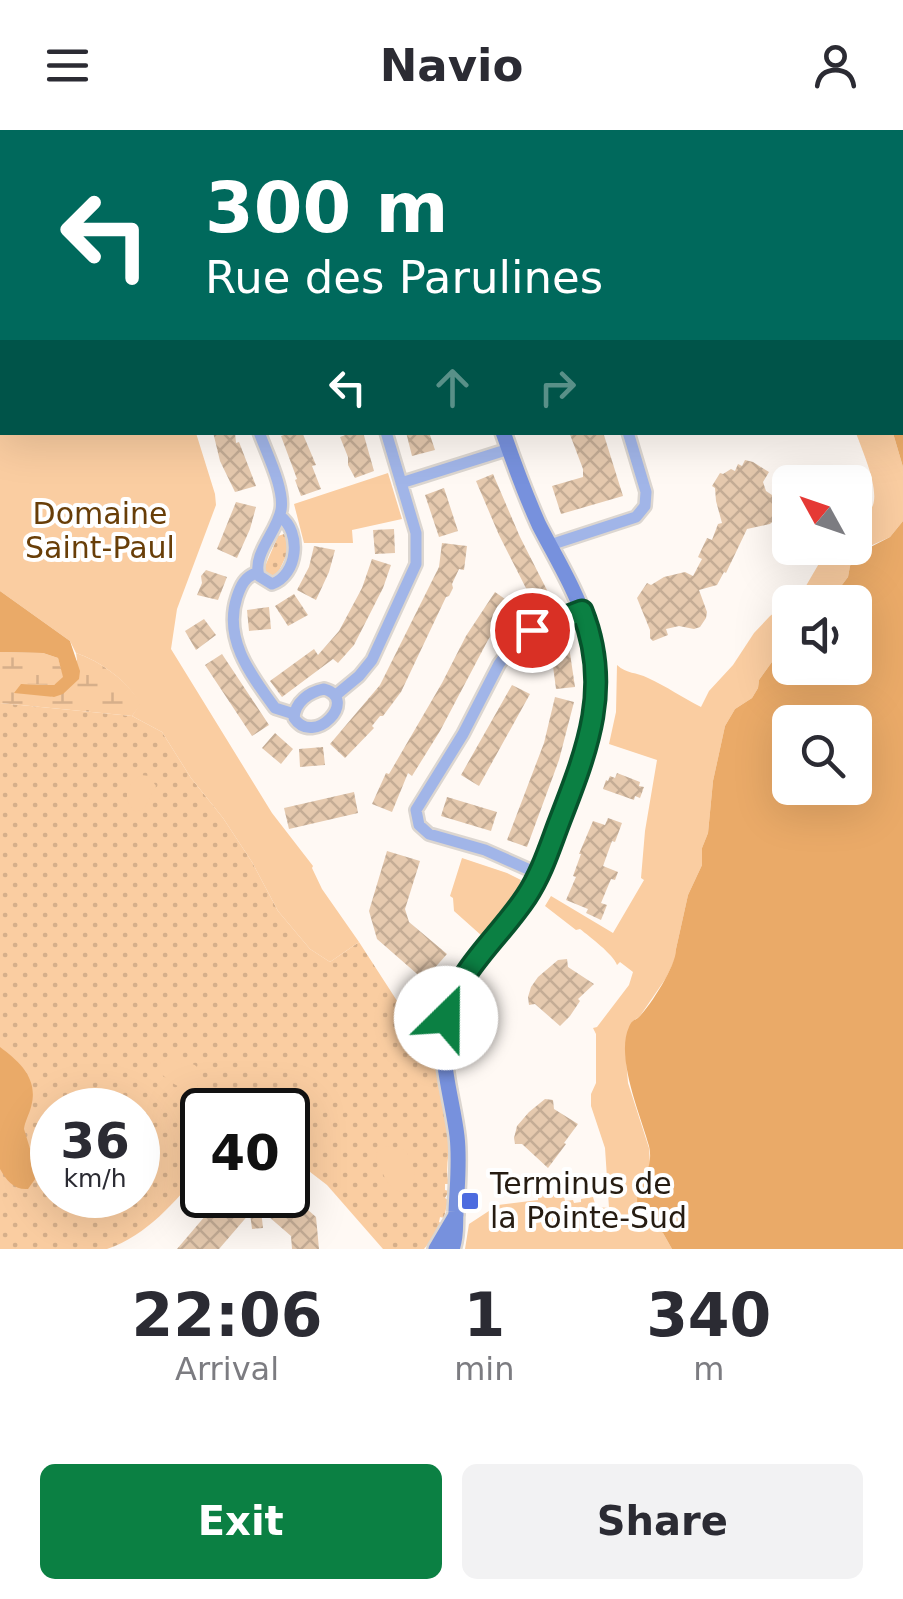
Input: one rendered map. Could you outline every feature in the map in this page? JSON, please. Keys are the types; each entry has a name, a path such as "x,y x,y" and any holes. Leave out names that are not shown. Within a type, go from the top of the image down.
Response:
{"street":[{"path":"260,435 281,493 282,508 256,572 247,577 237,596 232,620 235,642 275,708 294,714"},
{"path":"336,695 372,660 414,570 418,550 387,435"},
{"path":"452,1249 457,1228 459,1163 444,1069 446,1018 463,976 525,898 539,874 575,780 594,715 595,660 588,629 520,482 505,435"},
{"path":"550,545 630,519 643,510 646,492 629,435"},
{"path":"402,483 509,449"},
{"path":"256,572 267,583 276,583 284,576 293,556 292,529 280,516"},
{"path":"539,874 485,850 429,834 418,822 416,810 511,648 534,629 582,611"},
{"path":"328,690 336,695 335,713 315,728 299,726 294,714 299,703 316,691 328,690"},
{"path":"436,1249 456,1214"}],"green space":[{"name":"Domaine Saint-Paul","path":"0,435 197,435 216,505 177,609 171,649 272,813 313,866 322,889 359,942 330,962 310,949 278,911 252,862 162,732 132,716 140,704 128,687 104,667 76,653 70,641 0,591"},
{"path":"857,435 894,435 903,467 903,521 890,537 872,545 872,465 868,465"},
{"path":"388,473 402,519 352,530 353,543 304,543 294,504"},
{"path":"284,534 288,538 288,552 278,573 270,577 263,571 278,536"},
{"path":"818,565 851,565 842,585 806,585"},
{"path":"770,616 772,662 752,698 735,709 725,726 702,865 688,895 676,957 666,978 632,1022 625,1047 628,1083 649,1148 648,1172 638,1192 641,1219 663,1233 672,1249 465,1249 469,1224 498,1205 563,1192 565,1201 581,1202 593,1197 596,1207 609,1208 605,1148 591,1106 596,1083 593,1028 629,985 633,972 620,962 617,965 595,941 545,906 551,896 613,933 644,880 641,878 645,831 657,760 609,744 616,712 617,665 701,707 709,691"},
{"path":"0,652 43,653 58,658 64,678 54,685 22,684 53,697 77,660 76,653 113,673 141,704 132,716 0,703"},
{"path":"0,703 132,716 162,732 252,862 278,911 310,949 330,962 359,942 423,1041 433,1039 449,1142 449,1184 445,1184 445,1190 449,1191 444,1218 440,1217 439,1222 443,1224 424,1249 383,1249 327,1185 310,1172 310,1088 180,1088 180,1194 160,1215 160,1088 30,1088 30,1218 156,1218 135,1235 107,1249 0,1249"},
{"path":"141,775 149,776 156,786 145,807 136,812 128,803 127,793"},
{"path":"462,858 521,880 516,894 482,936 454,911 450,896"},
{"path":"167,1058 196,1066 201,1073 197,1088 174,1084 158,1070"},
{"path":"387,1146 405,1150 412,1162 413,1182 404,1192 391,1186 377,1162 376,1153"}],"shaded area":[{"path":"894,435 903,435 903,467"},
{"path":"903,521 903,1249 672,1249 663,1233 641,1219 638,1208 637,1198 650,1157 627,1070 629,1027 645,1011 675,956 688,895 702,865 725,726 735,709 752,698 772,662 772,685 872,685 872,585 842,585 851,565 872,565 872,546 890,537"},
{"path":"0,591 70,641 79,679 63,694 54,697 14,693 21,684 54,685 63,677 58,658 43,653 0,652"},
{"path":"0,1047 21,1065 32,1088 24,1129 30,1149 30,1186 19,1188 11,1184 0,1169"}],"building":[{"path":"214,435 235,435 256,486 235,492 220,461"},
{"path":"303,435 321,489 301,496 281,436"},
{"path":"364,435 374,471 355,478 340,437"},
{"path":"407,435 430,435 435,450 412,456"},
{"path":"570,435 604,435 623,496 561,514 552,486 583,477"},
{"path":"745,460 769,472 763,482 772,495 772,522 747,529 717,585 699,590 707,612 700,627 666,629 668,635 653,641 637,598 647,583 651,585 685,572 693,576 707,538 712,540 722,523 712,486 720,473 735,471 738,464 742,466"},
{"path":"493,474 550,596 534,604 476,481"},
{"path":"444,488 458,531 439,537 425,495"},
{"path":"236,502 256,507 237,558 217,549"},
{"path":"394,529 395,553 375,554 373,530"},
{"path":"442,543 467,546 464,570 459,569 401,692 345,758 330,744 380,685 439,567"},
{"path":"314,546 335,550 316,600 297,590"},
{"path":"372,559 391,565 354,645 338,663 333,659 282,697 270,681 314,649 318,655 339,631"},
{"path":"206,570 227,577 218,600 197,595"},
{"path":"495,592 512,604 488,640 440,731 412,776 408,773 392,812 372,804 386,773 389,774"},
{"path":"294,594 308,615 288,626 275,606"},
{"path":"269,607 271,629 249,631 247,610"},
{"path":"204,619 216,635 196,650 185,631"},
{"path":"568,640 575,687 556,689 550,643"},
{"path":"222,654 269,725 252,736 205,665"},
{"path":"512,685 530,694 479,786 461,775"},
{"path":"555,697 574,702 559,760 527,847 507,840 544,743"},
{"path":"275,733 293,749 281,764 262,748"},
{"path":"323,747 325,765 300,767 299,749"},
{"path":"617,773 640,782 639,786 644,787 640,798 635,796 634,800 603,789 606,780 610,776 615,778"},
{"path":"354,792 358,813 289,829 284,808"},
{"path":"447,797 497,812 491,831 441,816"},
{"path":"608,818 622,823 603,866 618,872 601,903 607,905 601,920 586,913 588,909 566,900 593,821 605,825"},
{"path":"387,851 420,861 405,909 409,922 447,954 424,980 377,939 369,911"},
{"path":"567,959 568,967 594,984 560,1026 535,1004 529,1005 528,997 538,977 558,960"},
{"path":"545,1099 553,1100 554,1109 578,1124 548,1168 522,1144 515,1144 514,1138 517,1126"},
{"path":"310,1212 316,1217 319,1249 292,1249 291,1236 270,1218 310,1218"},
{"path":"203,1218 246,1218 219,1249 177,1249"},
{"path":"251,1218 262,1218 263,1228 252,1229"}],"place":[{"name":"Terminus de la Pointe-Sud","path":"470,1201"}],"route":[{"path":"446,1018 463,976 525,898 539,874 589,739 596,704 596,670 582,611 532,630"}]}
